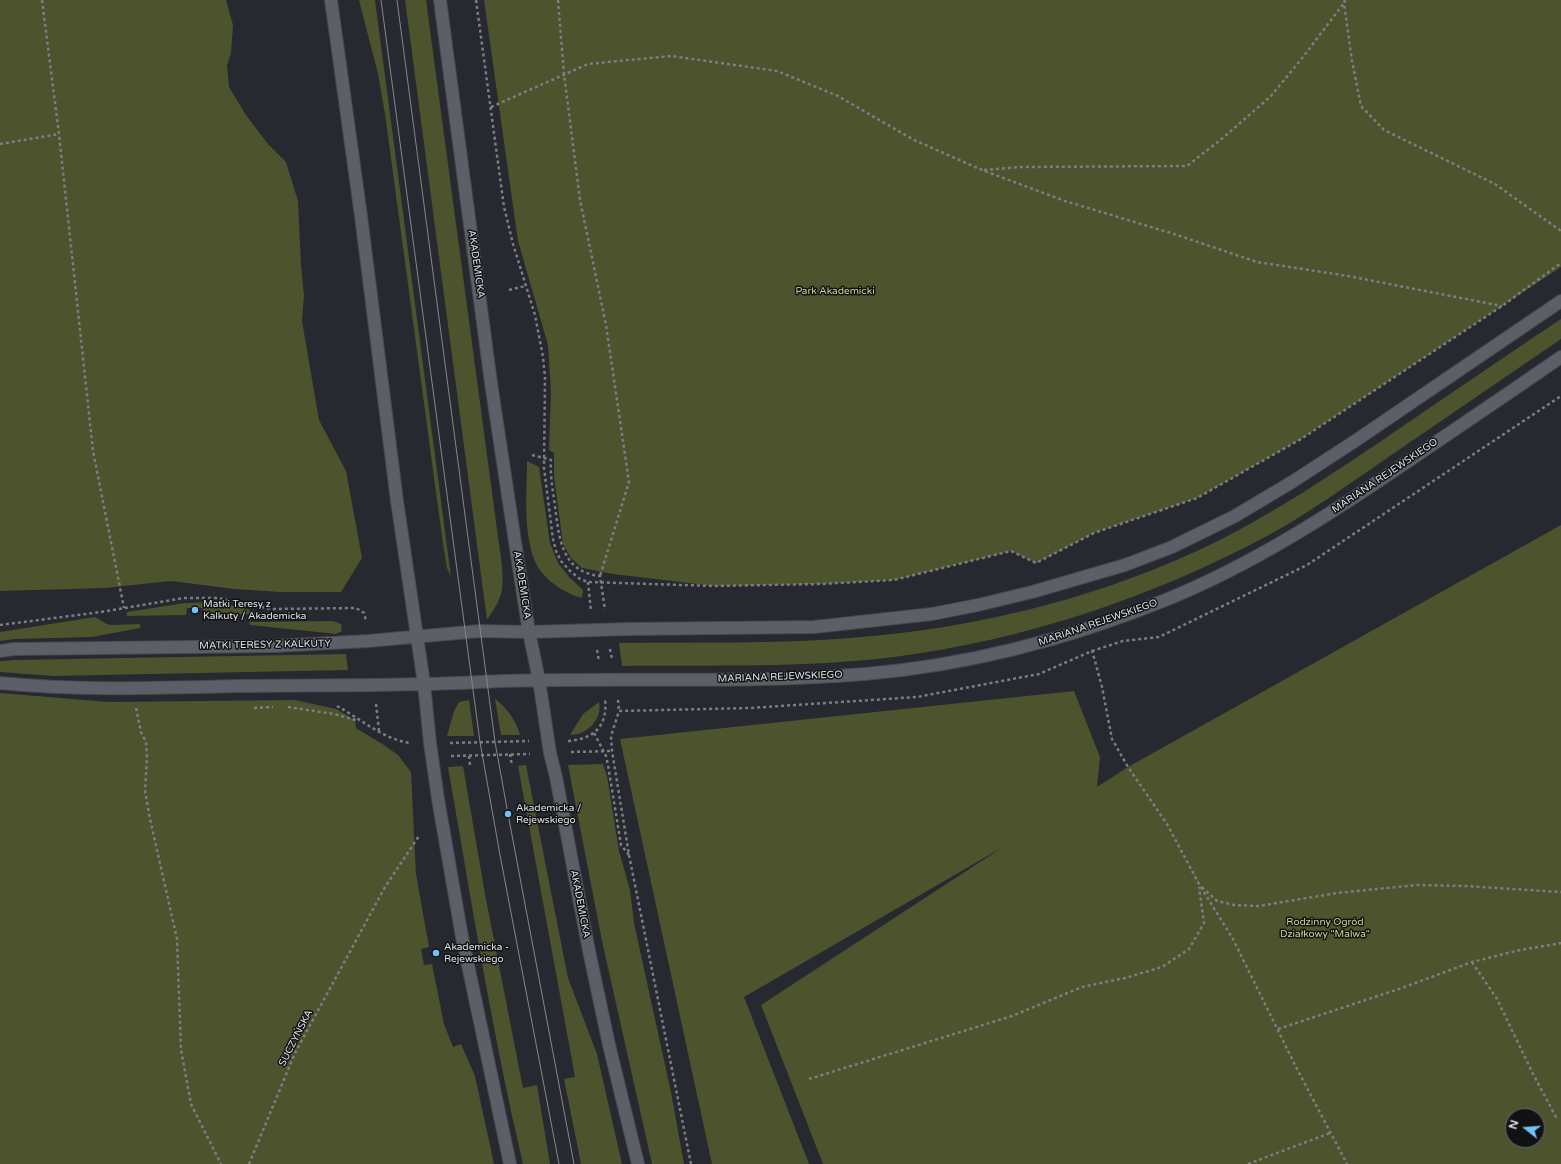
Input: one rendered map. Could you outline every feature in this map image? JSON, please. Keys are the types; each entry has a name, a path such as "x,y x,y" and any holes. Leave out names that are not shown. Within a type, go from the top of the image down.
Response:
{"street":[{"path":"331,0 361,216 397,501 424,684 430,743 443,829 462,938 510,1164"},
{"name":"AKADEMICKA","path":"440,0 490,375 550,753 590,958 609,1046 638,1164"},
{"path":"530,632 814,627 932,614 1032,592 1125,565 1194,536 1235,516 1292,482 1354,442 1561,301"},
{"name":"MARIANA REJEWSKIEGO","path":"424,684 539,680 797,678 870,674 918,668 988,656 1085,630 1171,598 1236,568 1293,536 1356,497 1561,357"},
{"name":"MATKI TERESY Z KALKUTY","path":"0,651 14,649 243,647 328,644 417,638 480,631 530,632"},
{"path":"0,683 89,688 424,684"}],"path":[{"path":"42,0 59,134 93,451 124,608"},
{"path":"476,0 504,207 512,244 535,314 543,357 545,377 544,458 546,484 556,551 561,561 569,570 580,579 588,582 714,586 822,584 894,580 1011,551 1036,563 1094,533 1197,498 1301,438 1502,306 1561,263"},
{"path":"558,0 564,74 580,200 606,325 629,482 600,576 620,711"},
{"path":"982,170 1021,167 1187,166 1224,137 1271,96 1345,2"},
{"path":"1345,2 1352,62 1361,106 1384,130 1495,184 1561,231"},
{"path":"491,107 588,64 671,56 777,71 838,96 914,140 982,170 1065,201 1174,234 1257,262 1348,276 1502,306"},
{"path":"0,144 59,134"},
{"path":"509,290 525,286"},
{"path":"532,455 551,460 551,475 562,546 568,558 583,572 600,576"},
{"path":"0,625 184,598 218,598 271,609 356,608 364,613 366,622"},
{"path":"1085,630 1102,687 1112,739 1128,767 1167,824 1199,884 1233,939 1347,1164"},
{"path":"376,705 380,731 395,739 407,743 549,741 582,739 594,733 606,756 621,845 629,855 691,1164"},
{"path":"144,707 136,707 141,732 146,742 146,792 150,819 178,939 181,1050 191,1104 221,1164"},
{"path":"251,707 280,707"},
{"path":"287,707 334,714 363,723"},
{"path":"510,754 512,766"},
{"path":"468,756 470,765"},
{"name":"SUCZYŃSKA","path":"249,1164 295,1053 386,887 419,836"},
{"path":"1199,884 1217,901 1234,905 1259,906 1337,893 1417,885 1465,886 1561,892"},
{"path":"809,1079 1012,1016 1082,987 1125,978 1162,967 1189,950 1204,924 1199,884"},
{"path":"1278,1029 1399,989 1472,962 1520,950 1561,943"},
{"path":"1472,962 1497,999 1532,1072 1557,1119"},
{"path":"1248,1164 1330,1133"}],"green space":[{"path":"0,0 226,0 233,25 231,53 227,65 229,87 246,115 268,144 286,162 298,201 304,295 302,321 319,420 346,471 362,558 341,592 280,592 234,589 171,581 105,588 0,591"},
{"path":"359,0 375,0 451,577 447,568 443,544 385,114 378,74"},
{"path":"405,0 426,0 501,556 503,574 502,590 498,602 487,620"},
{"name":"Park Akademicki","path":"484,0 1561,0 1561,267 1301,439 1197,498 1094,533 1036,563 1011,551 894,580 822,584 714,586 613,574 582,568 571,558 563,544 554,477 554,453 549,450 551,392 548,345 518,241"},
{"path":"1561,319 1561,339 1313,508 1267,536 1223,558 1178,579 1132,597 1039,628 991,640 894,657 826,663 724,666 622,666 619,643 821,640 895,634 939,628 1027,610 1071,598 1156,569 1224,538 1303,493"},
{"path":"527,461 539,467 550,543 558,563 569,577 583,590 582,598 567,592 554,584 537,566 534,559 528,535 527,523"},
{"name":"Rodzinny Ogród Działkowy \"Malwa\"","path":"1561,525 1561,1164 823,1164 761,1005 1003,847 744,997 809,1164 712,1164 620,739 1074,691 1100,757 1097,787 1128,767"},
{"path":"221,602 263,614 203,615 203,608 187,608 186,615 127,616 127,612 185,603"},
{"path":"95,617 111,625 140,624 140,628 92,637 15,639 0,641 0,632"},
{"path":"333,621 341,624 342,631 336,634 250,625 249,622"},
{"path":"346,654 348,670 52,676 0,672 0,661 14,660"},
{"path":"0,693 109,702 295,700 336,709 355,720 356,728 398,755 411,772 416,874 429,947 421,949 424,965 432,964 444,1024 453,1047 461,1044 475,1076 494,1164 0,1164"},
{"path":"495,699 510,715 516,724 520,735 501,735"},
{"path":"469,700 474,736 447,736 454,711 459,702"},
{"path":"599,702 599,714 592,725 582,732 570,735 583,714"},
{"path":"603,764 607,776 619,851 630,890 634,923 671,1092 684,1164 652,1164 602,941 568,765"},
{"path":"526,765 568,978 597,1054 622,1164 581,1164 564,1079 575,1077 518,766"},
{"path":"463,766 485,894 523,1088 537,1085 550,1164 523,1164 501,1065 482,966 448,767"}],"tram line":[{"path":"381,0 480,742 559,1164"},
{"path":"397,0 495,742 574,1164"}],"place":[{"name":"Matki Teresy z Kalkuty / Akademicka","path":"195,610"},
{"name":"Akademicka / Rejewskiego","path":"508,814"},
{"name":"Akademicka - Rejewskiego","path":"436,953"}]}
